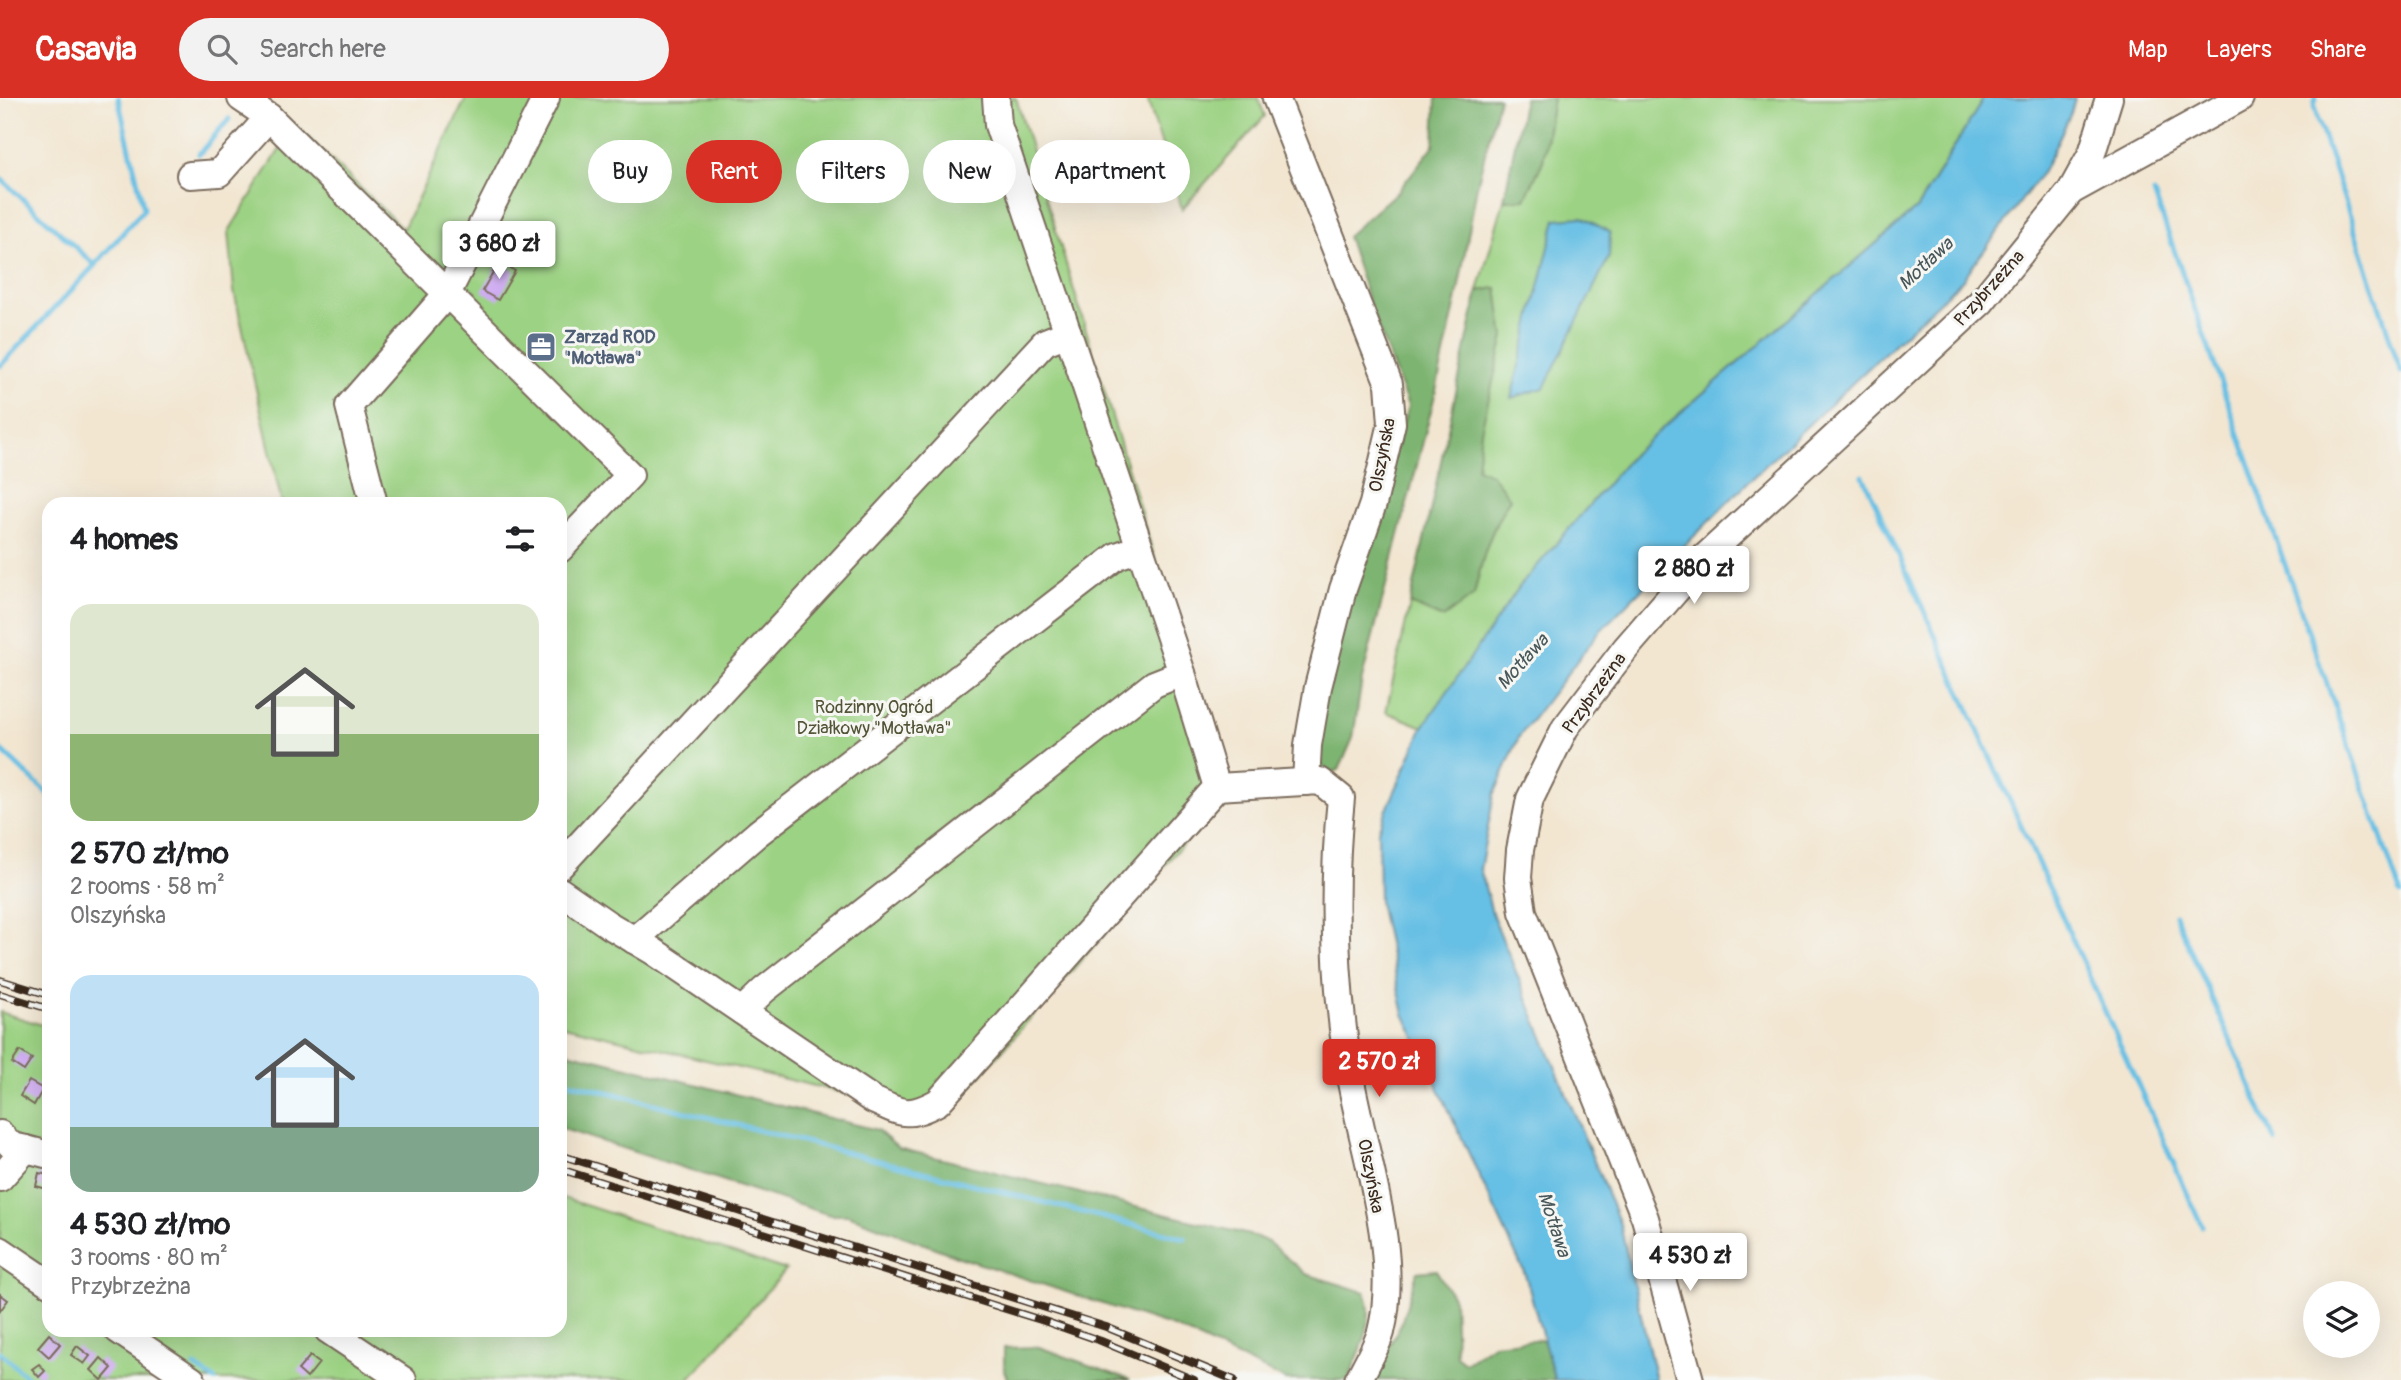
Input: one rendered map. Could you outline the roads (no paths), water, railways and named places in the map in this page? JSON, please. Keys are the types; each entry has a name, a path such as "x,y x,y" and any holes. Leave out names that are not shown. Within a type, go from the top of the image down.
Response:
{"street":[{"path":"241,98 269,117 630,475 567,542"},
{"path":"372,497 349,406 447,294 546,98"},
{"path":"567,896 873,1100 900,1113 919,1112 938,1102 1220,786 998,125 996,98"},
{"name":"Olszyńska","path":"1276,98 1389,384 1392,423 1373,504 1343,589 1318,687 1308,746 1307,782"},
{"name":"Przybrzeżna","path":"1690,1380 1645,1218 1523,912 1518,878 1520,850 1530,799 1566,728 1626,648 1705,557 1981,302 2071,191 2092,153 2109,98"},
{"name":"Przybrzeżna","path":"2071,191 2240,98"},
{"path":"190,175 219,173 269,117"},
{"path":"567,858 1045,342 1068,333"},
{"path":"634,940 758,834 1117,555 1131,551 1141,552"},
{"path":"742,1011 764,990 1154,684 1182,673"},
{"name":"Olszyńska","path":"1220,786 1320,781 1341,799 1335,859 1335,936 1347,1058 1383,1240 1387,1295 1380,1334 1358,1380"},
{"path":"0,1134 23,1161"},
{"path":"0,1250 42,1278"},
{"path":"128,1337 192,1380"},
{"path":"338,1337 403,1380"}],"water":[{"name":"Motława","path":"1984,98 2075,98 2071,113 2044,170 1963,279 1752,478 1599,632 1519,737 1494,795 1480,869 1493,916 1620,1224 1656,1380 1555,1380 1525,1274 1404,1014 1379,903 1378,830 1423,727 1520,586 1634,453 1917,208"},
{"path":"1582,217 1610,232 1609,257 1544,388 1511,398 1556,219"}],"waterway":[{"path":"0,366 144,209 118,98"},
{"path":"2316,98 2314,107 2401,372"},
{"path":"199,154 229,119"},
{"path":"0,178 95,265"},
{"path":"2154,193 2401,894"},
{"path":"1863,476 2202,1226"},
{"path":"0,749 42,788"},
{"path":"2175,915 2275,1141"},
{"path":"567,1082 1185,1238"},
{"path":"0,1352 30,1380"},
{"path":"195,1367 215,1380"}],"railway":[{"path":"0,980 42,993"},
{"path":"0,994 42,1007"},
{"path":"567,1157 1106,1327 1234,1380"},
{"path":"567,1171 1044,1321 1101,1341 1194,1380"}],"place":[{"name":"Zarząd ROD \"Motława\"","path":"541,347"}],"park label":[{"name":"Rodzinny Ogród Działkowy \"Motława\"","path":"874,717"}]}
